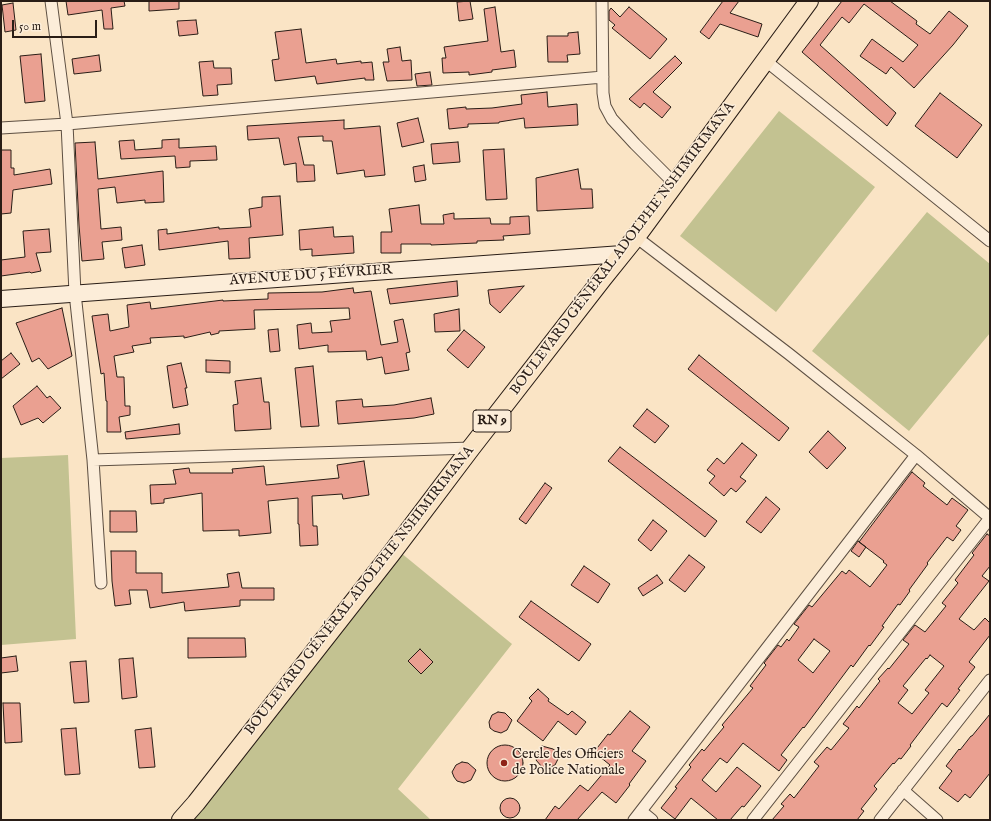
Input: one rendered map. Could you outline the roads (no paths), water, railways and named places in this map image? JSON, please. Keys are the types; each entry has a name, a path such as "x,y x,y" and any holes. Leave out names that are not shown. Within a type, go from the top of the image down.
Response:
{"main road":[{"name":"BOULEVARD GÉNÉRAL ADOLPHE NSHIMIRIMANA","path":"181,820 196,803 391,554 471,448 636,237 766,61 799,9 809,1"}],"street":[{"path":"51,1 67,124 75,293 93,460 101,582"},
{"path":"602,1 603,93 605,106 612,119 675,184"},
{"path":"766,61 990,241"},
{"path":"1,128 67,124 603,77"},
{"path":"636,237 789,354 916,455 990,518 753,820"},
{"name":"AVENUE DU 5 FÉVRIER","path":"1,299 622,254"},
{"path":"93,460 471,448"},
{"path":"634,820 916,455"},
{"path":"880,820 990,680"},
{"path":"903,790 937,820"},
{"path":"640,811 652,820"}],"place":[{"name":"Cercle des Officiers de Police Nationale","path":"504,763"}]}
